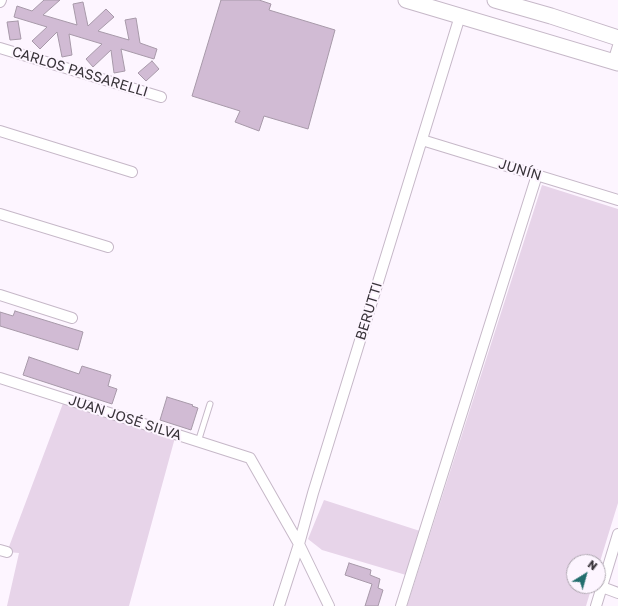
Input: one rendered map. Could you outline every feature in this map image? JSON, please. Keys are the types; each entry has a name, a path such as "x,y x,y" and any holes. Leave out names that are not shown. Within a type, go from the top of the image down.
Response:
{"main road":[{"path":"406,0 616,62"},
{"path":"495,0 552,16 618,38"}],"street":[{"name":"BERUTTI","path":"279,606 299,544 312,493 460,16"},
{"path":"616,62 618,46"},
{"name":"CARLOS PASSARELLI","path":"0,48 161,97"},
{"path":"0,131 132,172"},
{"name":"JUNÍN","path":"422,140 618,200"},
{"path":"401,606 537,175"},
{"path":"0,214 108,247"},
{"path":"0,295 72,318"},
{"name":"JUAN JOSÉ SILVA","path":"0,378 250,458 299,544"},
{"path":"606,574 618,534"},
{"path":"299,544 329,606"},
{"path":"606,589 618,593"},
{"path":"596,606 600,594"}],"lane":[{"path":"198,442 210,404"}],"shaded area":[{"path":"542,185 618,209 618,503 602,554 566,554 566,594 590,594 586,606 407,606"},
{"path":"65,398 176,434 129,606 7,606 19,553 7,552"},
{"path":"324,500 420,531 406,575 322,550 308,539"}],"building":[{"path":"44,0 60,0 43,15 77,25 73,4 83,2 88,26 106,9 114,17 98,31 129,40 125,20 136,18 140,43 157,49 154,59 121,49 125,71 114,73 111,50 93,67 86,59 102,44 69,34 72,55 62,57 57,32 40,49 32,41 47,27 14,17 17,6 32,11"},
{"path":"221,0 259,0 271,4 269,10 335,30 308,129 264,116 259,131 235,122 240,111 192,96"},
{"path":"18,21 21,39 10,40 7,22"},
{"path":"152,61 159,69 146,81 138,73"},
{"path":"15,311 83,332 78,350 0,326 0,312 13,316"},
{"path":"29,357 79,374 82,366 111,375 108,386 117,389 112,404 23,375"},
{"path":"167,397 198,408 191,430 160,420"},
{"path":"349,563 371,570 370,575 380,579 378,588 383,590 378,606 365,606 372,584 345,575"}]}
